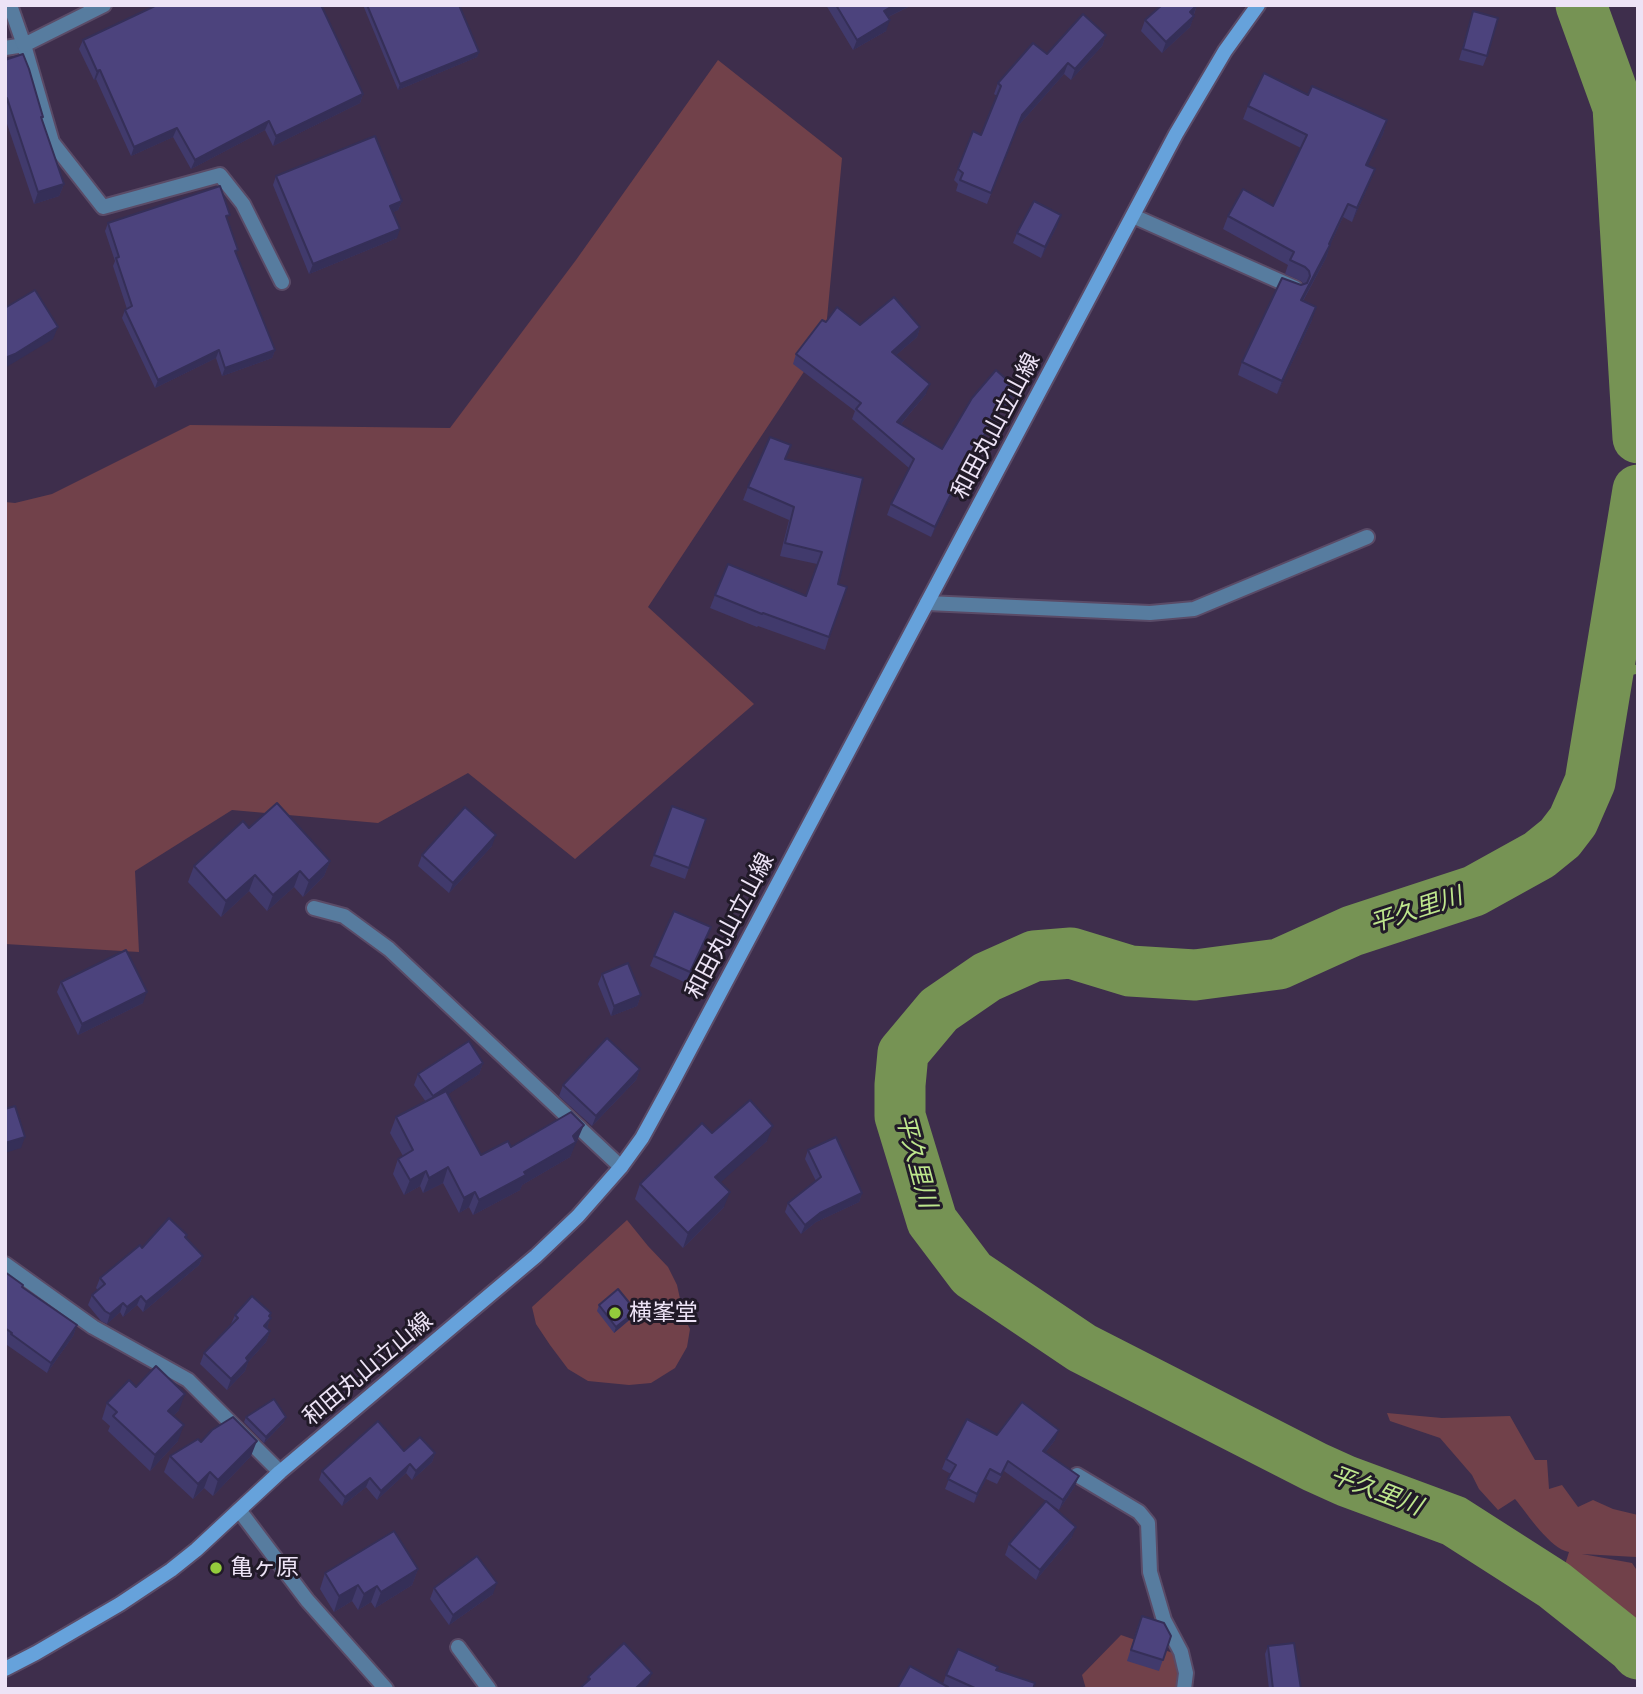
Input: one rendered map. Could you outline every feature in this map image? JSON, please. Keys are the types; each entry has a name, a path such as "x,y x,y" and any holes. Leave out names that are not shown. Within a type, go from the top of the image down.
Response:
{"main road":[{"name":"和田丸山立山線","path":"5,1669 120,1604 172,1570 280,1472 536,1256 578,1216 621,1167 642,1138 671,1086 1176,134 1226,51 1258,5"}],"street":[{"path":"10,5 52,142 103,206 220,175 243,204 282,282"},
{"path":"5,48 24,45 104,5"},
{"path":"1133,216 1296,289"},
{"path":"927,603 1150,613 1194,609 1367,537"},
{"path":"314,908 344,916 389,948 621,1167"},
{"path":"5,1264 93,1327 188,1380 280,1472"},
{"path":"1077,1475 1139,1512 1148,1523 1150,1572 1164,1620 1181,1652 1186,1672 1184,1689"},
{"path":"239,1510 307,1600 386,1689"},
{"path":"458,1647 489,1689"}],"shaded area":[{"path":"718,60 842,158 825,340 648,607 754,704 575,859 468,773 378,823 232,810 135,871 139,952 5,944 5,502 15,503 52,494 190,425 450,428 576,260"},
{"path":"627,1220 668,1267 677,1285 684,1317 690,1329 687,1347 675,1368 651,1383 629,1385 588,1381 568,1369 536,1324 532,1307"},
{"path":"1387,1413 1442,1418 1510,1416 1535,1460 1547,1460 1549,1489 1562,1485 1578,1507 1593,1500 1613,1509 1638,1515 1636,1557 1582,1554 1632,1563 1638,1572 1638,1640 1581,1596 1577,1583 1563,1571 1569,1552 1547,1538 1515,1499 1498,1510 1440,1438 1390,1421"},
{"path":"1121,1635 1173,1653 1191,1689 1086,1689 1082,1675"}],"building":[{"path":"157,5 321,5 363,94 276,136 269,121 195,160 177,128 134,147 100,70 97,71 83,40"},
{"path":"367,5 459,5 479,52 400,84"},
{"path":"836,5 894,5 884,11 890,20 857,40"},
{"path":"1162,5 1197,5 1190,12 1194,16 1166,42 1145,20"},
{"path":"1473,11 1498,18 1487,56 1463,49"},
{"path":"1083,14 1106,35 1075,69 1068,63 1022,115 991,193 960,180 963,173 958,169 973,131 981,135 1001,86 998,83 1033,43 1047,54"},
{"path":"23,54 64,184 38,192 7,98 5,113 5,60"},
{"path":"1264,73 1308,95 1312,86 1387,120 1366,165 1375,169 1357,208 1348,204 1301,300 1316,307 1282,381 1242,362 1282,278 1301,285 1307,283 1309,271 1290,260 1294,252 1228,216 1243,189 1273,206 1307,135 1248,106"},
{"path":"375,136 402,201 390,206 400,229 313,264 276,176"},
{"path":"220,186 230,215 226,216 238,250 235,251 275,350 225,368 219,350 158,380 125,310 132,306 108,223"},
{"path":"1034,201 1061,215 1045,247 1017,233"},
{"path":"35,290 58,327 5,358 5,308"},
{"path":"894,297 920,327 892,352 930,384 897,422 942,449 972,398 996,370 1016,388 1002,405 967,464 969,466 935,527 891,504 914,459 856,409 861,403 796,354 822,320 826,322 837,307 860,325"},
{"path":"770,437 791,445 785,459 863,478 838,584 847,587 829,637 715,595 728,564 806,596 822,552 785,543 794,507 748,487"},
{"path":"277,803 330,861 309,881 300,871 273,895 255,875 226,901 194,866 243,821 249,828"},
{"path":"672,806 706,819 689,868 654,855"},
{"path":"465,807 496,835 453,883 422,855"},
{"path":"674,911 711,927 690,972 654,956"},
{"path":"126,950 147,992 82,1024 61,982"},
{"path":"628,963 641,995 614,1006 602,974"},
{"path":"607,1038 640,1069 596,1116 563,1085"},
{"path":"469,1041 483,1063 433,1096 418,1074"},
{"path":"446,1091 481,1155 508,1141 511,1147 571,1112 584,1125 573,1136 576,1142 524,1172 526,1175 479,1200 475,1192 464,1198 448,1167 429,1178 426,1171 410,1180 398,1159 413,1150 396,1117"},
{"path":"750,1100 773,1126 715,1177 730,1192 688,1233 640,1184 702,1123 712,1133"},
{"path":"15,1106 25,1137 5,1143 5,1109"},
{"path":"836,1137 862,1193 820,1213 805,1225 788,1203 821,1177 808,1150"},
{"path":"169,1218 203,1256 146,1302 141,1296 127,1307 123,1303 110,1314 105,1311 92,1295 105,1284 100,1278 140,1245 142,1248"},
{"path":"5,1272 77,1325 51,1363 5,1328"},
{"name":"横峯堂","path":"618,1289 636,1311 616,1327 599,1305"},
{"path":"252,1296 271,1313 271,1318 264,1326 270,1331 231,1379 204,1353 238,1318 235,1315"},
{"path":"156,1366 185,1394 168,1411 184,1425 155,1455 113,1416 117,1412 107,1403 129,1380 136,1387"},
{"path":"274,1399 286,1417 266,1437 246,1417"},
{"path":"1022,1402 1059,1430 1043,1451 1079,1476 1063,1500 1008,1461 1001,1475 990,1469 977,1494 948,1479 956,1465 946,1459 967,1419 997,1435"},
{"path":"233,1417 257,1441 218,1480 210,1472 198,1484 170,1456 198,1439 201,1442 212,1430"},
{"path":"378,1421 404,1451 420,1437 435,1453 416,1471 410,1464 381,1491 370,1478 345,1497 322,1471"},
{"path":"1046,1501 1076,1527 1040,1570 1009,1544"},
{"path":"394,1531 418,1569 381,1592 377,1586 364,1594 358,1585 339,1596 325,1573"},
{"path":"477,1556 497,1583 453,1615 434,1588"},
{"path":"1142,1616 1164,1623 1171,1636 1163,1660 1131,1650"},
{"path":"624,1643 652,1673 637,1689 579,1689 590,1679 588,1677"},
{"path":"1294,1643 1301,1689 1273,1689 1268,1646"},
{"path":"958,1649 998,1667 996,1670 1035,1683 1033,1689 977,1689 946,1675"},
{"path":"910,1666 948,1687 947,1689 897,1689"}],"waterway":[{"name":"平久里川","path":"1581,5 1618,107 1638,438"},
{"name":"平久里川","path":"1638,490 1590,782 1573,821 1560,838 1539,855 1474,891 1352,931 1279,964 1195,975 1130,971 1071,953 1034,956 987,977 939,1010 903,1053 900,1085 900,1116 932,1221 972,1274 1082,1348 1315,1467 1454,1521 1554,1585 1638,1654"},
{"path":"1608,675 1638,669"}],"place":[{"name":"横峯堂","path":"615,1313"},
{"name":"亀ヶ原","path":"216,1568"}]}
